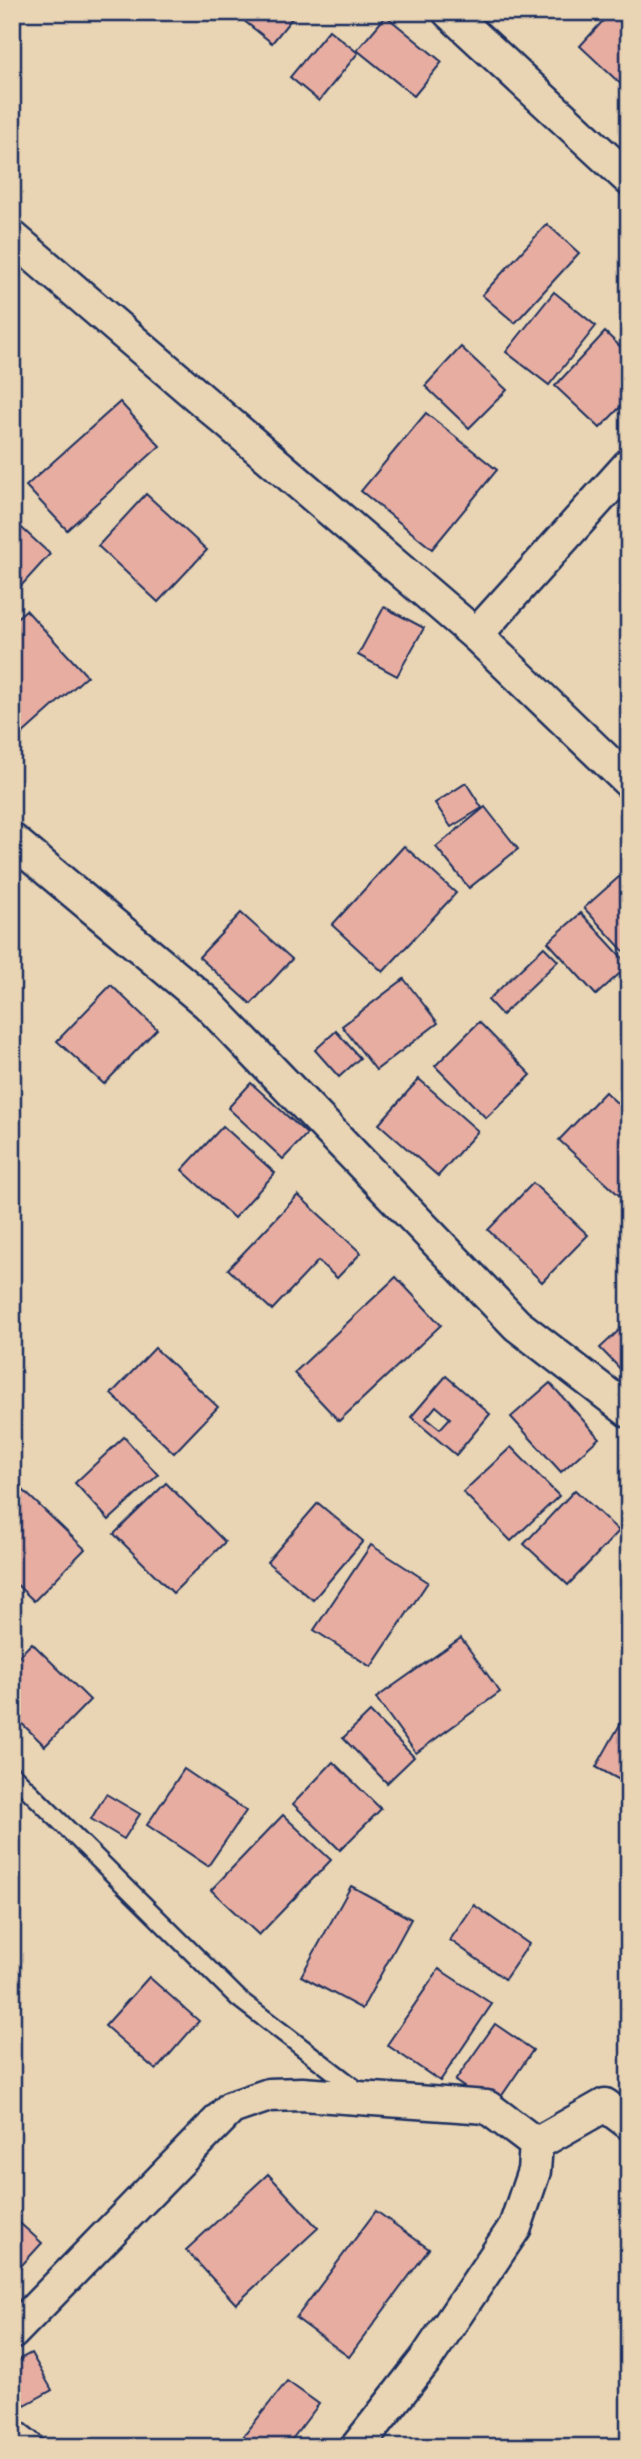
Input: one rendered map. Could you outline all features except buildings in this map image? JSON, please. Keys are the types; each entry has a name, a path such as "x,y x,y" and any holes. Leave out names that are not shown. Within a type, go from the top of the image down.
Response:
{"street":[{"path":"449,12 629,179"},
{"path":"12,237 475,635 629,782"},
{"path":"475,635 629,466"},
{"path":"12,840 207,1003 517,1325 629,1411"},
{"path":"12,2333 231,2108 269,2095 369,2098 487,2107 536,2144"},
{"path":"536,2144 605,2105 629,2123"},
{"path":"356,2447 426,2359 515,2227 534,2171 536,2144"},
{"path":"12,2435 27,2447"}],"lane":[{"path":"12,1774 239,1999 369,2098"}]}
